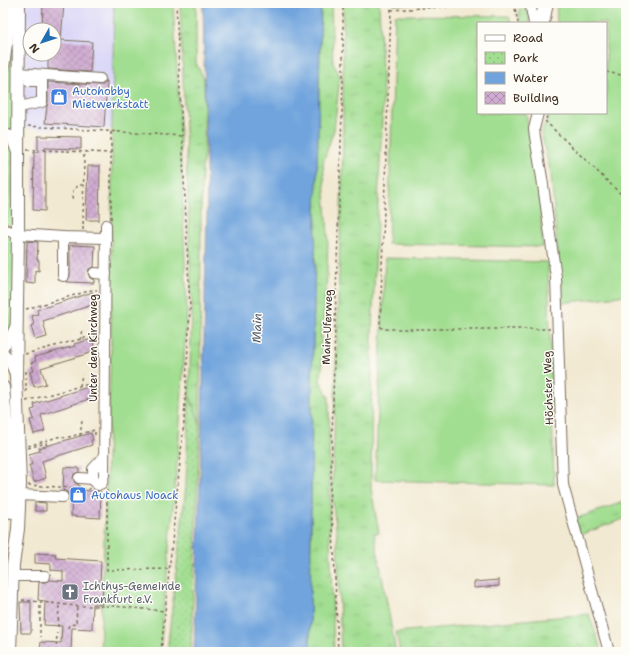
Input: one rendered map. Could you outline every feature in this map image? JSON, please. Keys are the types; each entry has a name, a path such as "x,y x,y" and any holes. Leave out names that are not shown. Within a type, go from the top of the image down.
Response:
{"highway":[{"path":"542,22 546,3"},
{"path":"3,16 6,42"}],"main road":[{"path":"3,68 9,18 9,3"},
{"path":"10,652 13,570 11,480 15,463 17,322 10,232 18,218 22,154 19,107 19,3"},
{"path":"3,387 19,495 18,529 13,570"}],"street":[{"path":"528,5 534,22"},
{"path":"19,77 100,79"},
{"path":"19,77 42,81 42,102 19,107"},
{"name":"Höchster Weg","path":"537,116 534,129 556,277 563,485 610,652"},
{"path":"3,136 5,134 11,136 22,154"},
{"name":"Unter dem Kirchweg","path":"79,477 93,477 94,467 104,457 106,225"},
{"path":"10,232 63,237 106,238"},
{"path":"63,237 64,276"},
{"path":"94,273 106,274"},
{"path":"3,347 11,336 17,322"},
{"path":"3,352 9,360 16,376"},
{"path":"19,495 64,497"},
{"path":"13,570 45,576"}],"path":[{"path":"161,652 184,422 190,309 176,3"},
{"name":"Main-Uferweg","path":"338,652 333,527 329,495 331,478 343,82 343,3"},
{"path":"389,3 380,326 383,329 558,328"},
{"path":"390,10 503,3 515,4 521,8 528,5"},
{"path":"515,4 518,22"},
{"path":"607,72 626,76"},
{"path":"548,114 545,121 626,199"},
{"path":"26,126 183,136"},
{"path":"106,225 110,221 111,132"},
{"path":"22,154 38,150"},
{"path":"43,150 111,153"},
{"path":"83,238 84,152"},
{"path":"72,199 73,190 79,185 84,185"},
{"path":"24,310 91,291"},
{"path":"80,340 83,329"},
{"path":"25,354 91,337"},
{"path":"80,386 82,374"},
{"path":"24,402 90,384"},
{"path":"80,435 82,421"},
{"path":"47,446 46,443 26,448 61,436 65,438 80,435 89,431"},
{"path":"28,485 89,489"},
{"path":"105,491 107,491 107,570 170,569"},
{"path":"12,599 77,606 113,606 166,611"},
{"path":"58,627 59,603"},
{"path":"40,606 40,637"},
{"path":"68,628 69,625 76,624 77,606"},
{"path":"56,652 57,633"},
{"path":"622,652 626,650"}],"shaded area":[{"path":"3,3 114,3 112,129 3,128"}],"green space":[{"path":"12,3 16,139 3,133 3,104"},
{"path":"114,3 173,3 187,310 178,452 160,652 100,652 111,348"},
{"path":"180,3 196,3 196,63 204,79 204,155 202,167 201,213 200,423 189,395 192,309"},
{"path":"321,3 331,3 333,63 340,76 334,130 323,162 328,236 327,276 321,337 322,368 320,381 329,397 330,539 334,652 310,652 312,387"},
{"path":"343,3 379,3 383,98 372,329 371,489 379,533 374,533 396,652 341,652 337,535 332,498 343,144"},
{"path":"393,3 476,3 394,5"},
{"path":"559,3 626,3 626,295 562,303 551,174 541,133 550,114 607,114 607,22 557,22"},
{"path":"519,9 527,9 530,22 520,22"},
{"path":"395,15 509,16 511,22 477,22 477,114 526,114 538,180 543,247 388,244"},
{"path":"9,138 13,150 13,224 11,226 3,225 3,139"},
{"path":"3,235 15,237 14,325 5,342 3,327"},
{"path":"385,258 548,262 554,485 375,480"},
{"path":"189,395 200,423 191,652 167,652 186,486"},
{"path":"626,501 626,518 580,535 575,519"},
{"path":"589,614 602,652 400,652 396,632"}],"water":[{"name":"Main","path":"203,3 321,3 312,387 310,652 194,652 202,423 207,213"}],"building":[{"path":"43,3 64,3 62,28 62,22 42,22"},
{"path":"62,40 92,42 90,72 48,69 48,62 62,62"},
{"path":"106,81 104,127 45,123 48,102 48,82 103,85"},
{"path":"38,136 81,137 81,149 45,148 45,211 33,210 34,152 38,152"},
{"path":"88,166 100,166 99,220 86,220"},
{"path":"27,241 38,242 37,260 39,260 39,271 35,270 35,284 26,283"},
{"path":"70,245 95,246 94,267 89,269 88,273 90,278 94,280 94,283 67,282 70,276"},
{"path":"93,292 95,304 43,321 47,337 35,340 31,326 34,325 32,316 38,314 37,310"},
{"path":"92,339 94,346 92,347 93,352 41,368 46,384 34,387 30,372 34,371 31,363 36,361 35,357 75,346 74,344"},
{"path":"91,386 93,393 91,394 92,398 41,415 45,431 34,434 30,420 34,419 31,410 35,409 34,404"},
{"path":"91,433 93,440 91,440 92,445 42,461 46,478 34,482 29,465 32,465 29,454 40,451 39,448"},
{"path":"64,467 79,468 79,472 74,474 73,478 75,483 79,485 79,490 101,492 100,518 71,516 72,495 69,495 63,490"},
{"path":"35,502 46,503 46,511 35,511"},
{"path":"35,553 56,554 55,558 101,561 100,584 103,584 102,604 93,604 92,629 72,628 71,652 40,652 41,642 61,643 62,626 44,625 45,601 38,600 39,582 49,580 63,581 63,571 51,570 51,564 35,563"},
{"path":"499,580 499,586 474,588 474,582"},
{"path":"20,602 31,602 31,633 21,633"}],"place":[{"name":"Autohobby Mietwerkstatt","path":"59,97"},
{"name":"Autohaus Noack","path":"78,495"},
{"name":"Ichthys-Gemeinde Frankfurt e.V.","path":"70,592"}]}
